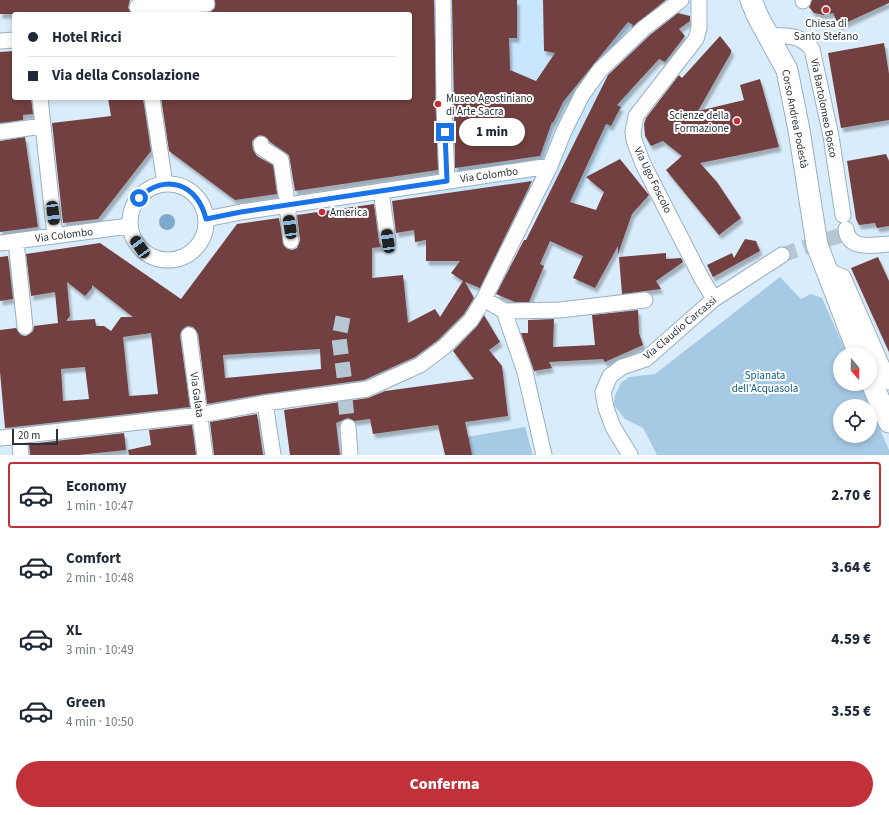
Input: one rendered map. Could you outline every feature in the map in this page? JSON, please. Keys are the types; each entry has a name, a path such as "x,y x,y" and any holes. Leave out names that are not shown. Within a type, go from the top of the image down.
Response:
{"street":[{"path":"443,0 444,105 447,181"},
{"path":"0,438 200,415 265,403 343,395 367,389 420,366 444,347 471,320 484,299 550,166 564,131 582,95 600,70 644,28 681,0"},
{"name":"Via Ugo Foscolo","path":"699,0 699,28 696,39 636,116 633,132 643,164 702,279 714,299"},
{"name":"Corso Andrea Podestà","path":"751,0 758,17 787,70 822,258 856,347"},
{"path":"138,7 207,4"},
{"name":"Via Bartolomeo Bosco","path":"769,36 788,35 805,40 812,49 831,136 843,215"},
{"path":"0,41 12,40"},
{"path":"40,100 55,236"},
{"path":"152,100 165,184"},
{"path":"0,132 42,126"},
{"path":"261,144 262,148 281,160 292,241"},
{"name":"Via Colombo","path":"206,219 286,200 381,191 550,166"},
{"path":"165,184 179,186 190,190 198,198 206,219 200,242 191,251 180,257 170,259 159,258 143,250 134,238 129,226 130,211 139,198 146,191 165,184"},
{"path":"381,191 388,241"},
{"name":"Via Colombo","path":"0,243 129,226"},
{"path":"845,232 851,240 862,246 889,244"},
{"path":"17,252 25,327"},
{"name":"Via Claudio Carcassi","path":"630,455 613,427 606,408 603,392 610,376 622,367 646,359 714,299 782,255"},
{"path":"822,258 843,277 889,382"},
{"path":"484,299 504,311 560,310 645,300"},
{"path":"504,311 525,372 544,455"},
{"name":"Via Galata","path":"188,335 205,455"},
{"path":"875,391 889,422"},
{"path":"265,403 273,455"},
{"path":"348,427 350,455"},
{"path":"19,436 21,455"}],"shaded area":[{"path":"431,0 701,0 631,90 578,203 480,217 429,211"},
{"path":"164,214 170,214 175,219 173,228 170,230 164,230 159,225 159,219"}],"green space":[{"name":"Spianata dell'Acquasola","path":"780,277 801,299 811,294 822,298 844,347 833,347 833,391 863,391 867,399 833,399 833,443 877,443 877,423 889,450 889,455 657,455 643,428 625,419 614,405 615,395 621,383 629,377 655,374"},
{"path":"525,427 533,455 472,455 467,437"}],"building":[{"path":"0,0 130,0 128,8 131,12 12,12 12,14 0,14"},
{"path":"215,0 434,0 438,170 295,191 289,155 270,142 267,138 259,135 252,141 253,150 257,156 273,165 277,194 235,200 169,151 161,100 412,100 412,12 210,12 215,8"},
{"path":"452,0 517,0 517,38 509,38 510,70 536,81 555,53 544,51 543,0 666,0 632,27 633,25 628,22 563,102 553,123 552,122 540,156 455,168"},
{"name":"Chiesa di Santo Stefano","path":"812,0 889,0 889,3 839,26 833,13 824,15 814,13 809,7"},
{"path":"678,13 690,16 690,21 679,29 685,36 665,62 659,59 617,105 621,107 611,126 606,124 570,202 596,210 604,192 586,177 620,159 649,195 632,214 618,254 618,246 595,288 573,278 583,256 550,241 540,264 544,266 529,302 515,302 496,294 524,240 526,240 608,75 650,35"},
{"path":"720,36 731,50 731,53 698,111 744,100 740,85 760,79 779,147 700,163 717,182 741,218 719,235 666,170 682,156 663,141 651,146 645,136 644,124 646,118 679,75 682,78"},
{"path":"884,43 889,74 889,120 841,128 828,53"},
{"path":"12,51 12,100 31,100 33,114 23,115 23,120 0,123 0,52"},
{"path":"108,100 143,100 151,151 98,219 63,223 52,123 111,116"},
{"path":"25,137 38,227 0,232 0,141"},
{"path":"886,154 889,161 889,226 877,228 875,223 859,225 856,219 847,161"},
{"path":"532,181 480,288 465,282 474,298 464,314 438,340 415,357 364,380 264,394 207,404 198,334 193,327 187,326 181,331 180,336 190,407 5,428 0,372 0,330 16,328 21,335 26,336 33,331 34,326 58,323 55,292 31,296 26,254 100,243 181,299 237,224 279,218 284,246 292,250 297,248 300,240 297,215 374,204 381,247 372,248 372,278 403,275 408,323 435,309 440,317 463,281 451,273 460,261 426,261 426,240 415,242 414,230 396,233 392,201","holes":["67,282 85,296 92,288 92,285 133,317 121,317 111,331 104,326 96,326 95,319 66,321 70,316","151,333 158,394 129,396 123,337","320,349 321,369 225,378 223,355","85,367 89,399 63,401 61,369"]},
{"path":"745,239 756,241 760,251 713,277 707,265 732,253 734,258"},
{"path":"666,253 666,259 681,258 683,262 656,281 661,289 622,294 619,257"},
{"path":"8,256 13,299 0,301 0,257"},
{"path":"878,257 889,281 889,352 851,268"},
{"path":"638,310 639,333 643,345 605,362 603,359 549,362 552,368 534,371 521,333 528,333 528,320 554,319 553,347 595,345 592,315"},
{"path":"484,315 500,342 489,350 502,366 508,416 465,422 472,455 445,455 438,425 373,434 370,419 354,421 348,418 336,423 340,455 290,455 284,410 368,398 385,391 474,379 453,351 477,326"},
{"path":"257,414 263,455 214,455 210,422"},
{"path":"192,425 196,455 129,455 128,450 151,445 149,430"},
{"path":"124,433 126,450 78,455 30,455 29,444"}],"tunnel":[{"path":"782,255 841,235"},
{"path":"343,317 339,338 346,391"},
{"path":"345,399 348,427"}],"place":[{"name":"Chiesa di Santo Stefano","path":"826,10"},
{"name":"Museo Agostiniano di Arte Sacra","path":"438,104"},
{"name":"Scienze della Formazione","path":"737,121"},
{"name":"America","path":"322,212"}],"route":[{"path":"139,198 146,191 156,186 165,184 179,186 190,190 198,198 206,219 241,212 447,181 445,132"}]}
